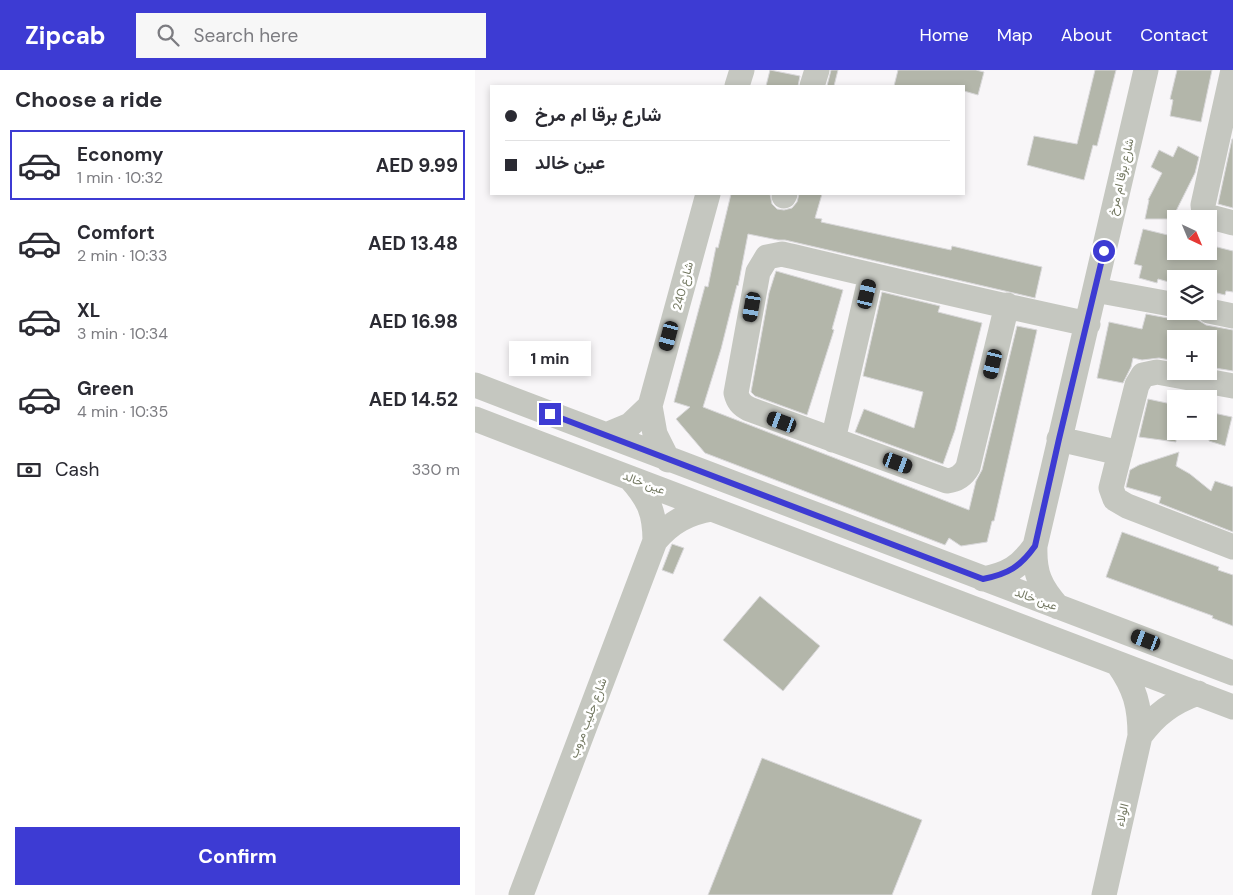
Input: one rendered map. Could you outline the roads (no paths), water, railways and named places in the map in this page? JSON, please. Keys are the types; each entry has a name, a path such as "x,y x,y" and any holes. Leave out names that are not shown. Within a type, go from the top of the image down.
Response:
{"street":[{"path":"737,85 742,70"},
{"path":"813,85 817,70"},
{"name":"شارع برقا ام مرخ","path":"1058,607 1047,595 1039,580 1035,563 1035,546 1146,70"},
{"path":"1233,70 1228,116 1203,205 1204,213 1207,216 1233,223"},
{"name":"شارع 240","path":"668,460 655,434 650,406 708,195"},
{"path":"1007,305 968,467 960,478 947,481 749,409 740,403 737,398 736,393 758,272 767,257 782,254 871,276 1007,305 1088,324"},
{"path":"833,440 871,276"},
{"path":"1095,290 1167,303"},
{"path":"1217,313 1233,316"},
{"path":"1233,386 1157,372 1143,375 1137,385 1111,488 1115,499 1127,506 1233,547"},
{"name":"عين خالد","path":"475,385 668,460 1233,673"},
{"path":"606,435 630,424 650,406"},
{"name":"عين خالد","path":"475,419 1233,707"},
{"path":"1059,439 1120,453"},
{"name":"شارع جليب مروب","path":"630,478 642,491 651,506 655,523 655,541"},
{"name":"شارع جليب مروب","path":"521,895 655,541 666,528 680,518 712,509"},
{"name":"شارع برقا ام مرخ","path":"983,579 999,576 1013,569 1026,559 1035,546"},
{"name":"الولاء","path":"1105,895 1140,736 1140,716 1136,697 1129,680 1117,664"},
{"name":"الولاء","path":"1140,736 1151,721 1165,709 1181,699 1198,693"}]}
